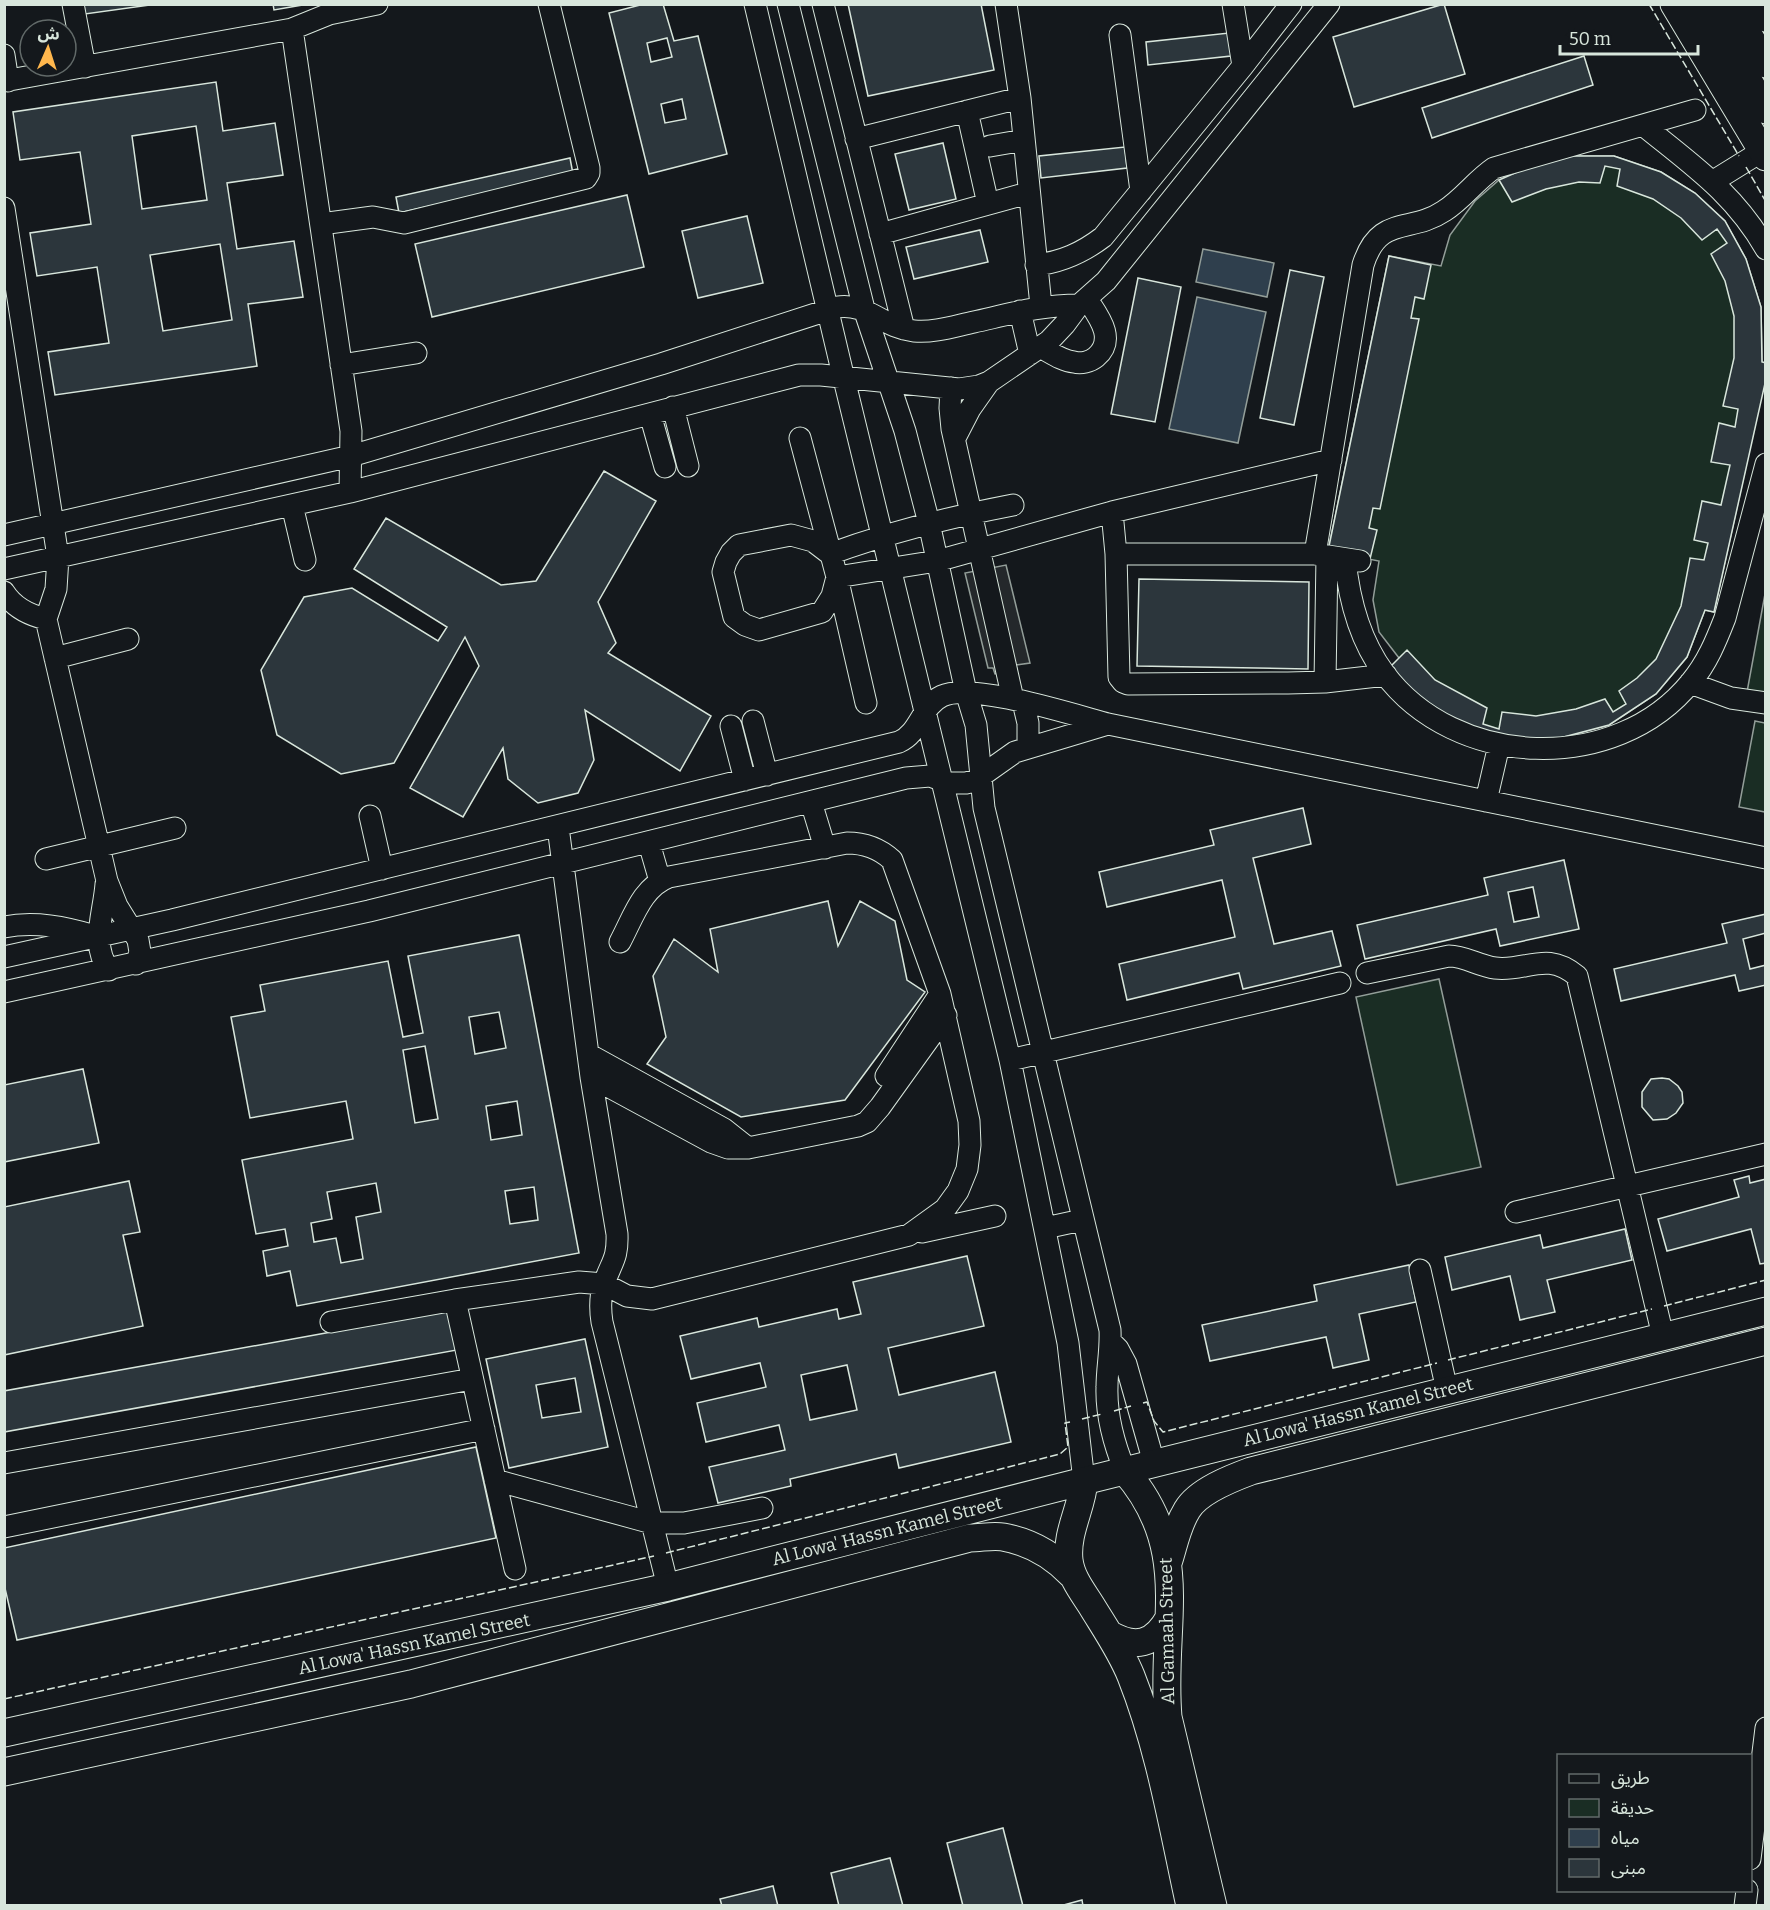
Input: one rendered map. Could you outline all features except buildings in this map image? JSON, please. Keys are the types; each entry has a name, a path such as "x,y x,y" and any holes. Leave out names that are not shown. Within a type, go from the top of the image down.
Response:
{"main road":[{"path":"1674,4 1764,154"},
{"path":"1702,4 1766,110"},
{"path":"1730,4 1766,64"},
{"path":"1757,4 1766,18"},
{"name":"Al Lowa' Hassn Kamel Street","path":"4,1733 404,1647 668,1587 1766,1311"},
{"path":"1689,1329 1698,1357"},
{"name":"Al Lowa' Hassn Kamel Street","path":"1168,1563 1180,1523 1188,1507 1207,1492 1228,1480 1251,1471 1766,1341"},
{"name":"Al Gamaah Street","path":"1125,1471 1139,1486 1154,1513 1165,1543 1168,1563 1169,1618 1166,1688 1168,1717 1213,1905"},
{"name":"Al Gamaah Street","path":"1084,1481 1070,1542 1072,1575 1109,1634 1126,1665 1137,1693 1155,1755 1190,1905"},
{"name":"Al Lowa' Hassn Kamel Street","path":"4,1772 411,1684 970,1538 1001,1536 1027,1544 1056,1558 1072,1575"},
{"path":"1109,1634 1121,1641 1136,1644 1150,1640 1162,1631 1169,1618"},
{"path":"404,1647 411,1684"},
{"path":"1137,1693 1166,1688"}],"street":[{"path":"73,4 85,67"},
{"path":"4,56 7,81 292,29 327,9 377,4"},
{"path":"321,224 368,217 404,223 586,178 589,168 549,4"},
{"path":"755,4 1010,1060 1070,1352 1084,1481"},
{"path":"788,4 864,309 905,431 929,523 979,742 984,808 1107,1318 1111,1342 1107,1400 1111,1432 1125,1471"},
{"path":"823,4 904,329"},
{"path":"1006,4 1020,98 1041,306"},
{"path":"1233,4 1243,66"},
{"path":"1036,265 1060,261 1093,245 1103,237 1291,4"},
{"path":"4,569 350,492 799,375 821,375 951,388 968,388 989,382 1035,350 1065,324 1123,261 1329,4"},
{"path":"292,29 351,430 350,492"},
{"path":"1120,35 1141,191"},
{"path":"856,139 1020,98"},
{"path":"1325,682 1337,558 1331,460 1363,265 1371,245 1390,228 1427,220 1438,215 1494,168 1695,110"},
{"path":"967,111 988,204"},
{"path":"1643,125 1712,182 1746,218 1766,249"},
{"path":"990,146 1024,140"},
{"path":"1712,182 1764,154"},
{"path":"880,234 1028,193"},
{"path":"4,208 58,557 56,589 46,619 107,881 117,906 140,946 136,964"},
{"path":"4,535 351,456 661,364 846,305 864,309 876,318 915,331 939,330 1041,306 1083,302"},
{"path":"1035,350 1072,362 1090,361 1098,355 1106,339 1105,330 1083,302"},
{"path":"1020,311 1035,350"},
{"path":"341,365 416,352"},
{"path":"955,438 970,409 989,382"},
{"path":"951,388 950,408 955,438 980,550 1018,700 1028,723 1028,747"},
{"path":"673,408 688,466"},
{"path":"650,414 665,467"},
{"path":"800,438 837,577 866,702"},
{"path":"837,577 937,561 1112,513 1331,460"},
{"path":"1337,558 1364,639 1386,675 1418,707 1456,731 1499,745 1544,750 1589,744 1632,728 1653,716 1673,701 1705,663 1725,618 1764,477"},
{"path":"292,505 305,560"},
{"path":"830,555 929,523 1012,505"},
{"path":"1112,513 1116,554 1119,677 1123,682 1128,684 1325,682 1386,675"},
{"path":"830,555 813,541 791,535 740,545 726,562 723,572 734,617 745,625 759,630 822,612 832,596 837,577"},
{"path":"1116,554 1337,558"},
{"path":"4,592 19,608 46,619"},
{"path":"55,658 128,639"},
{"path":"1690,683 1731,698 1766,703"},
{"path":"4,957 131,930 899,742 910,736 926,709 943,695 966,692 1018,700 1108,724 1766,858"},
{"path":"753,722 767,775"},
{"path":"4,992 136,964 562,865 906,778 924,776 958,784 974,781 1003,759 1028,747 1108,724"},
{"path":"730,726 745,780"},
{"path":"1486,801 1499,745"},
{"path":"811,802 825,848"},
{"path":"370,816 382,869"},
{"path":"558,827 591,1077 617,1233 618,1245 614,1264 604,1284 601,1299 602,1322 668,1587"},
{"path":"46,859 175,828"},
{"path":"649,843 660,880"},
{"path":"620,942 647,890 660,880 847,843 858,843 878,850 892,860 940,994 969,1120 970,1144 966,1169 958,1191 945,1209 909,1235"},
{"path":"107,881 98,937 100,955 109,970"},
{"path":"4,927 19,924 45,925 98,937"},
{"path":"1368,973 1449,956 1462,957 1497,968 1508,969 1545,962 1570,970 1576,976 1663,1336"},
{"path":"1010,1060 1340,983"},
{"path":"875,1115 874,1101 878,1088 940,994"},
{"path":"591,1077 711,1142 728,1148 748,1148 858,1126 867,1122 875,1115 946,1015"},
{"path":"588,1054 724,1129 748,1148"},
{"path":"1516,1212 1766,1154"},
{"path":"331,1322 455,1300 579,1282 604,1284 627,1296 652,1299 994,1215"},
{"path":"1046,1228 1082,1220"},
{"path":"1420,1270 1447,1390"},
{"path":"455,1300 515,1569"},
{"path":"1111,1342 1126,1364 1154,1463"},
{"path":"1073,1381 1108,1375"},
{"path":"4,1463 472,1379"},
{"path":"4,1527 484,1430"},
{"path":"495,1480 652,1523 684,1522 762,1508"},
{"path":"1752,1849 1761,1802 1766,1728"}],"green space":[{"path":"1566,156 1614,156 1661,172 1695,193 1725,221 1746,259 1761,307 1762,362 1765,363 1765,379 1714,612 1705,610 1687,657 1656,694 1609,725 1556,739 1452,722 1379,632 1373,600 1379,561 1328,551 1389,256 1441,266 1450,235 1475,201 1499,180 1531,166"},
{"path":"1765,594 1765,695 1747,692"},
{"path":"1755,721 1765,723 1765,812 1739,807"},
{"path":"1439,979 1481,1167 1397,1185 1356,997"}],"shaded area":[{"path":"1006,565 1030,663 1016,665 1017,670 995,674 993,668 988,668 965,573"}],"water":[{"path":"1203,249 1274,263 1267,297 1196,282"},
{"path":"1197,297 1266,312 1238,443 1169,429"}],"fence":[{"path":"1649,4 1739,156"},
{"path":"1746,167 1766,202"},
{"path":"1664,1306 1766,1280"},
{"path":"1448,1360 1652,1309"},
{"path":"1143,1403 1147,1402 1154,1421 1163,1432 1437,1363"},
{"path":"1114,1411 1131,1406"},
{"path":"1082,1419 1102,1414"},
{"path":"666,1553 1060,1454 1068,1447 1065,1423 1070,1422"},
{"path":"4,1699 654,1556"}]}
